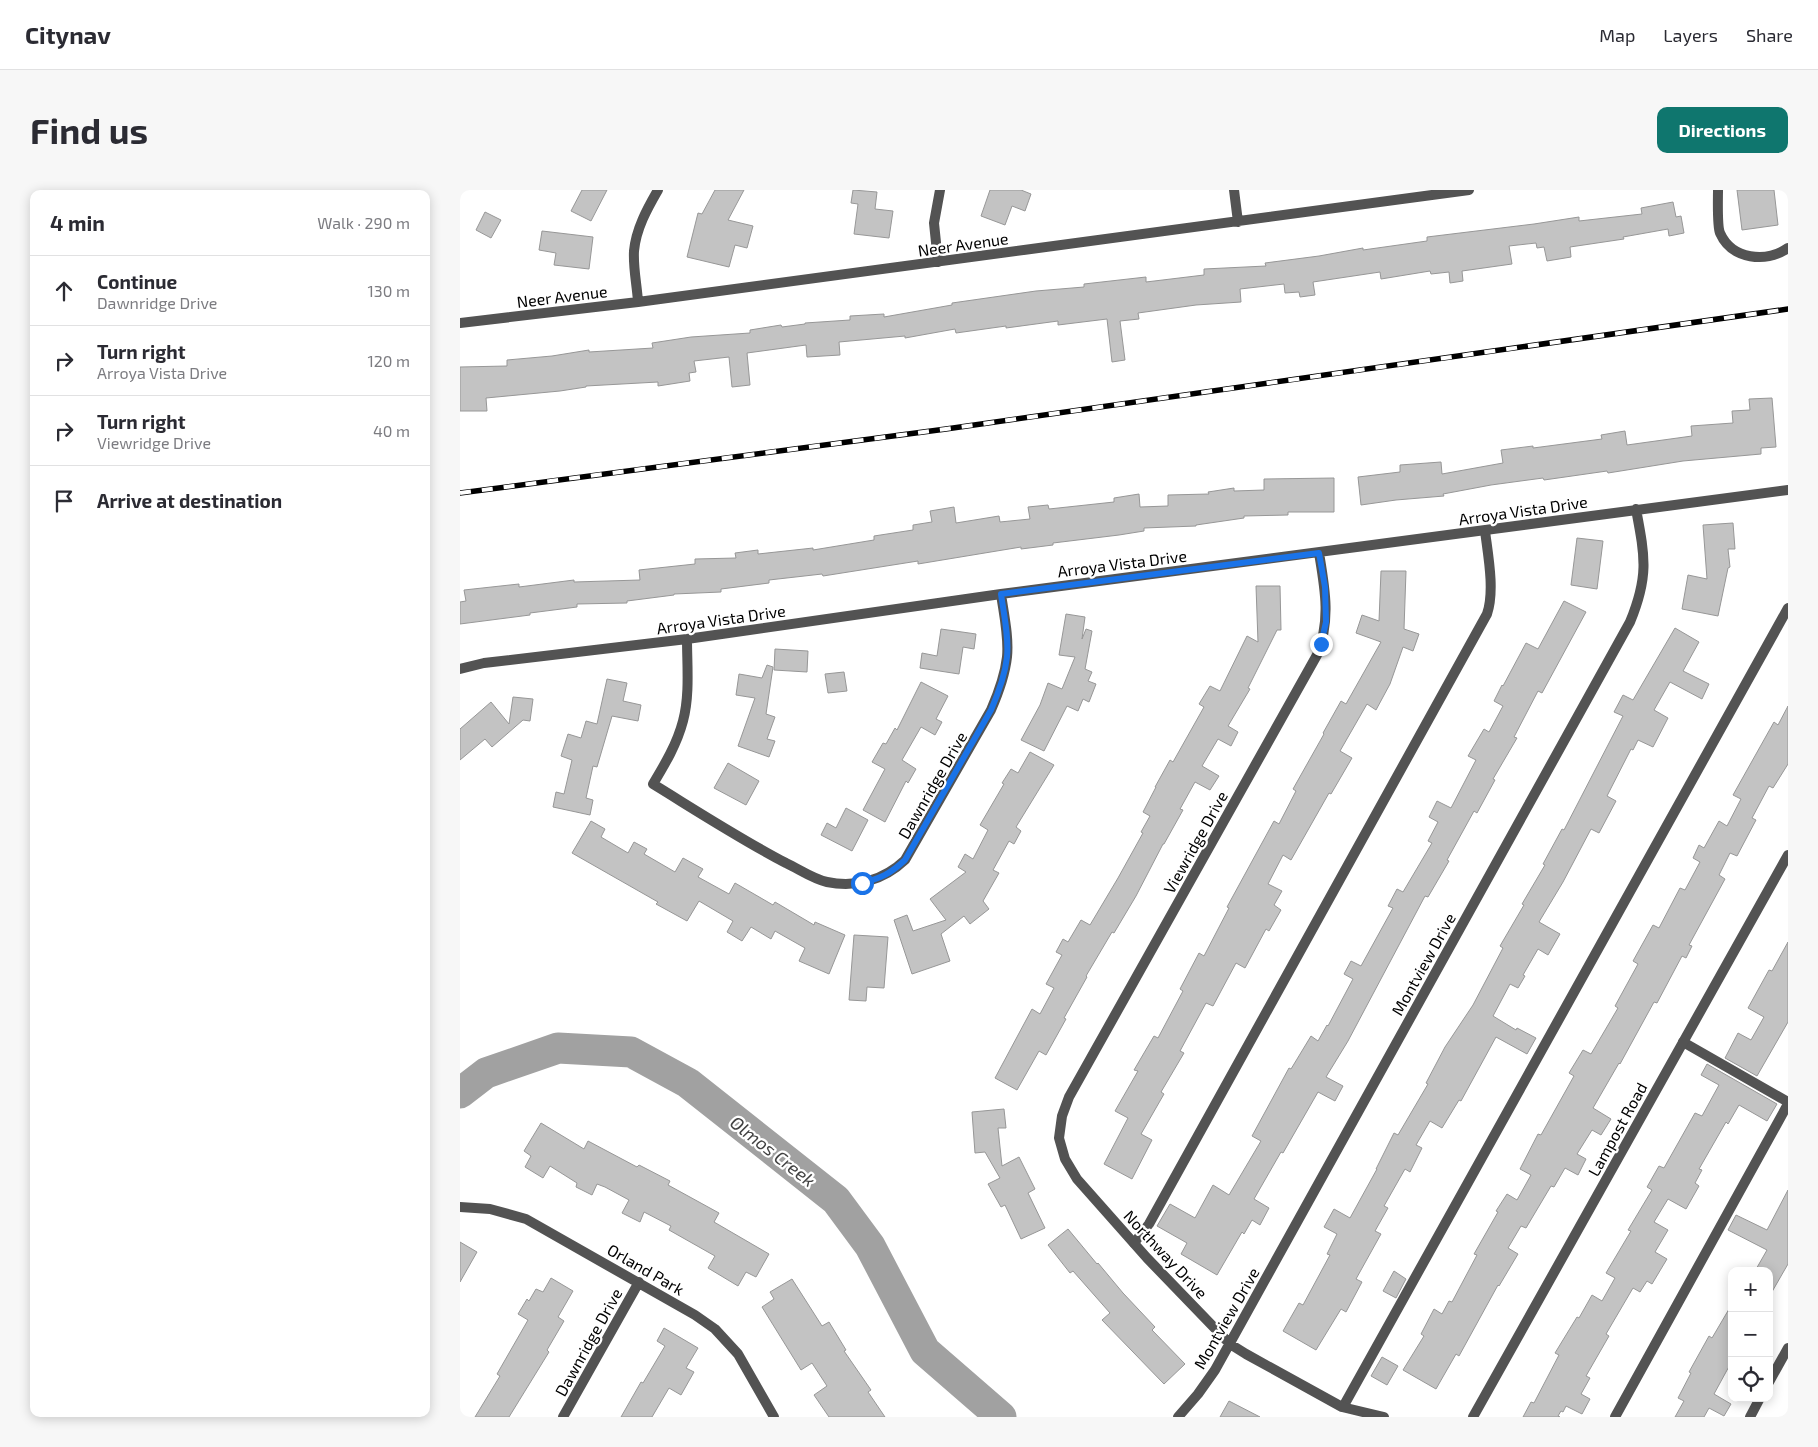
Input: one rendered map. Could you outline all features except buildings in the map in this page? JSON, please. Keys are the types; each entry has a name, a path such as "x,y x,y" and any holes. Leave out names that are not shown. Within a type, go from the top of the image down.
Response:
{"street":[{"path":"638,302 634,252 637,235 646,211 658,190"},
{"path":"938,262 934,223 940,190"},
{"path":"1234,190 1238,222"},
{"name":"Neer Avenue","path":"460,323 638,302 1469,190"},
{"path":"1718,190 1720,232 1734,249 1750,257 1759,258 1780,254 1788,248"},
{"name":"Arroya Vista Drive","path":"460,668 484,663 687,639 1001,594 1788,490"},
{"name":"Montview Drive","path":"1178,1417 1198,1394 1230,1344 1630,622 1640,600 1644,575 1644,550 1636,509"},
{"path":"1134,1243 1149,1224 1487,614 1490,592 1485,531"},
{"name":"Viewridge Drive","path":"1059,1138 1062,1116 1068,1097 1317,655 1326,622 1325,587 1319,553"},
{"name":"Dawnridge Drive","path":"687,639 687,692 684,719 675,746 653,784 756,847 826,882 862,883 882,878 895,870 905,860 991,710 1007,658 1001,594"},
{"path":"1343,1407 1788,608"},
{"name":"Lampost Road","path":"1473,1417 1788,855"},
{"path":"1615,1417 1788,1103 1683,1042"},
{"name":"Northway Drive","path":"1059,1138 1065,1159 1077,1179 1134,1243 1230,1344 1343,1407 1384,1417"},
{"name":"Orland Park","path":"460,1207 490,1209 526,1219 695,1315 715,1329 738,1354 774,1417"},
{"name":"Dawnridge Drive","path":"563,1417 639,1282"},
{"path":"1773,1375 1788,1348"},
{"path":"1750,1417 1758,1402"}],"waterway":[{"name":"Olmos Creek","path":"460,1093 486,1073 558,1048 631,1052 688,1083 836,1200 870,1246 925,1351 1001,1417"}],"railway":[{"path":"460,493 946,429 1788,309"}],"route":[{"path":"862,883 882,878 895,870 905,860 984,726 997,695 1007,658 1001,594 1319,553 1325,587 1326,622 1321,644"}]}
